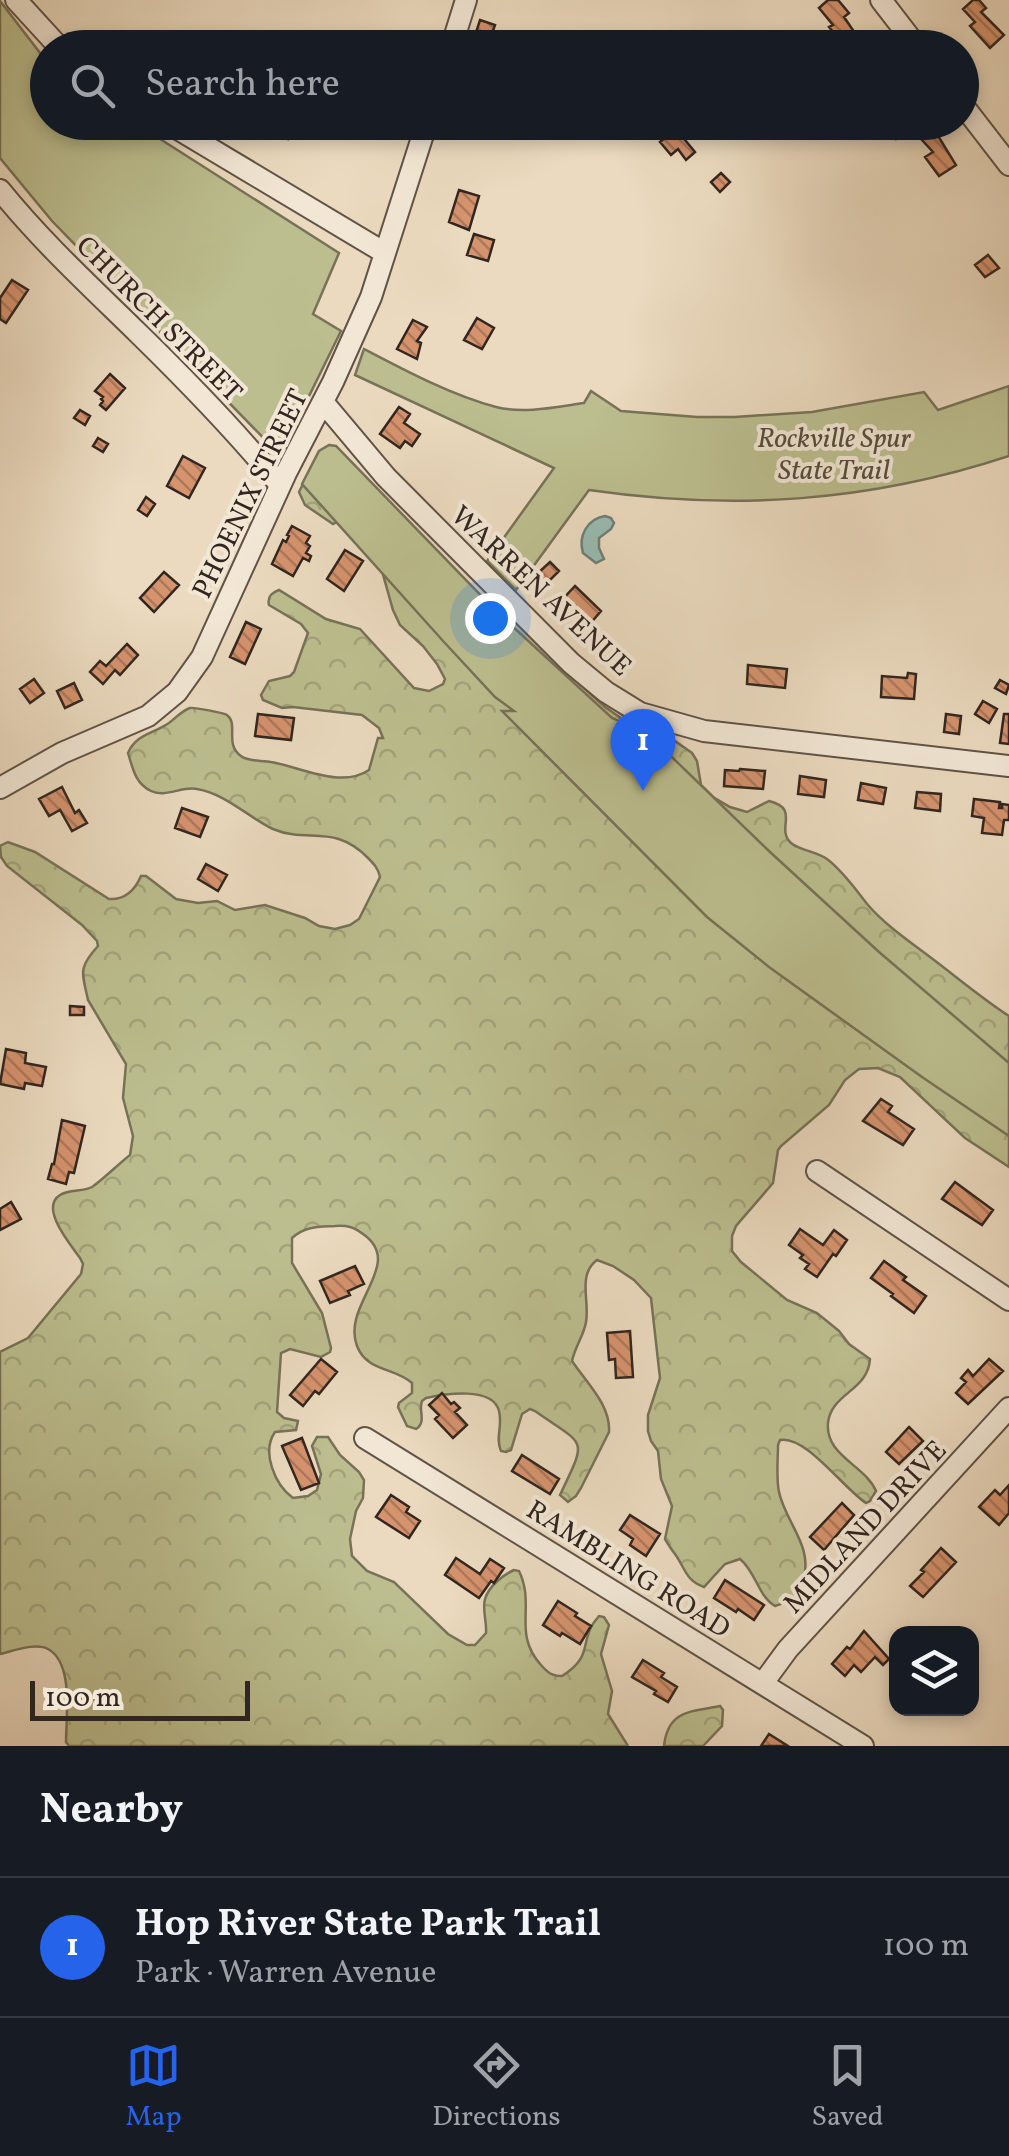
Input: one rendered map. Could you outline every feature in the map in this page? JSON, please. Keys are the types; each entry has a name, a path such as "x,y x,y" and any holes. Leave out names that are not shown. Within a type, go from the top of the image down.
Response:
{"street":[{"path":"16,0 44,30"},
{"path":"457,30 466,0"},
{"path":"882,0 904,30"},
{"path":"979,126 1009,165"},
{"path":"196,140 385,253"},
{"name":"PHOENIX STREET","path":"0,788 62,753 148,716 177,692 202,657 371,297 421,140"},
{"name":"CHURCH STREET","path":"0,190 62,260 194,388 280,485"},
{"name":"WARREN AVENUE","path":"323,402 386,477 558,649 606,692 640,713 704,731 1009,766"},
{"path":"817,1171 1009,1300"},
{"name":"MIDLAND DRIVE","path":"762,1683 788,1649 1009,1408"},
{"name":"RAMBLING ROAD","path":"365,1438 863,1746"}],"green space":[{"path":"0,1 30,40 30,140 162,140 339,253 313,314 341,331 280,455 52,221 0,158"},
{"name":"Rockville Spur State Trail","path":"364,349 463,396 518,410 584,403 591,391 621,411 697,417 812,412 924,392 938,410 1009,386 1009,456 905,484 801,498 696,500 589,490 516,590 487,561 554,468 355,375"},
{"path":"336,446 499,614 612,718 647,733 879,952 1009,1063 1009,1136 769,967 707,917 502,711 514,711 495,697 302,484 319,451"},
{"path":"324,449 487,603 513,618 605,707 637,729 672,739 692,753 701,785 713,797 747,812 769,801 778,804 786,814 785,831 791,843 827,859 891,927 1009,1016 1009,1167 965,1138 900,1077 878,1068 859,1069 845,1080 829,1105 781,1146 773,1183 732,1236 732,1251 741,1262 787,1300 817,1313 870,1359 863,1378 836,1405 828,1423 833,1444 876,1491 870,1501 866,1503 857,1496 801,1446 780,1440 778,1445 779,1492 802,1546 805,1568 796,1594 775,1606 740,1559 725,1564 704,1587 690,1578 665,1539 672,1506 661,1479 658,1451 648,1431 648,1415 660,1378 651,1298 634,1280 597,1260 587,1273 586,1322 572,1361 602,1403 609,1432 581,1488 568,1502 560,1495 575,1462 577,1444 535,1411 530,1409 522,1414 511,1450 506,1452 499,1446 499,1411 495,1403 478,1395 426,1398 421,1405 419,1426 407,1426 398,1407 412,1393 412,1383 367,1360 357,1346 354,1330 376,1272 378,1258 374,1246 360,1232 343,1226 312,1228 292,1238 292,1263 322,1313 331,1348 321,1357 290,1349 281,1353 277,1412 298,1421 296,1430 275,1432 271,1440 272,1468 281,1485 293,1498 317,1490 321,1474 312,1446 317,1437 328,1437 364,1480 363,1498 350,1539 352,1556 367,1571 394,1582 448,1634 467,1645 475,1645 486,1633 487,1594 514,1570 519,1571 524,1584 528,1642 550,1674 562,1676 579,1661 592,1625 599,1616 604,1617 609,1625 601,1654 612,1691 608,1714 628,1746 69,1746 65,1678 56,1656 37,1646 0,1654 0,1352 28,1338 81,1274 83,1264 55,1217 54,1201 64,1193 88,1189 100,1181 130,1155 133,1136 123,1098 126,1064 88,1000 84,983 84,965 98,946 97,941 7,866 0,846 8,842 35,852 109,899 125,896 141,876 146,876 176,899 217,901 235,910 265,905 335,929 359,919 380,877 374,864 356,847 332,837 273,829 208,792 151,791 138,780 128,753 139,739 193,708 227,715 232,724 233,746 247,759 334,777 369,770 378,738 383,738 379,728 362,715 282,708 263,700 261,695 269,681 294,672 308,633 301,624 269,605 270,596 279,590 326,619 360,629 414,688 429,691 443,684 445,679 437,664 400,625 380,564 337,522 333,524 305,505 299,492"},
{"path":"720,1706 722,1726 703,1746 664,1746 670,1725 676,1719"}],"water":[{"path":"605,516 614,523 599,538 604,559 596,563 583,553 582,540 585,529"}],"building":[{"path":"828,0 838,0 849,13 844,17 853,30 831,30 829,27 833,25 819,8"},
{"path":"979,0 986,8 981,12 1004,35 990,48 979,36 979,30 970,26 975,22 963,9"},
{"path":"480,20 495,25 493,30 477,30"},
{"path":"685,140 695,152 686,160 678,149 671,155 660,142"},
{"path":"922,140 941,140 956,165 939,176 925,157 933,152"},
{"path":"721,173 730,182 720,192 711,182"},
{"path":"459,190 479,196 469,230 449,222"},
{"path":"474,234 494,240 488,261 467,255"},
{"path":"988,255 999,268 985,277 975,265"},
{"path":"12,280 28,290 6,323 0,319 0,298"},
{"path":"477,318 494,328 482,349 464,340"},
{"path":"413,320 427,327 417,341 421,343 417,359 397,349"},
{"path":"110,374 125,388 106,410 100,405 103,397 95,391"},
{"path":"399,407 410,414 404,423 420,434 412,446 405,441 400,448 380,434"},
{"path":"80,410 90,416 85,425 74,418"},
{"path":"98,438 108,444 103,452 93,446"},
{"path":"183,456 205,468 189,498 167,486"},
{"path":"146,497 155,504 147,516 138,510"},
{"path":"292,526 310,536 306,553 311,556 309,561 303,558 293,576 272,564"},
{"path":"345,550 363,561 344,591 327,579"},
{"path":"550,562 559,571 547,583 537,574"},
{"path":"164,572 179,585 154,612 140,598"},
{"path":"575,586 601,611 589,625 562,600"},
{"path":"246,622 261,629 245,664 230,657"},
{"path":"127,644 138,655 120,675 115,670 103,684 90,672 100,661 106,666"},
{"path":"748,665 787,669 785,688 747,684"},
{"path":"908,673 916,674 914,699 881,697 882,676 907,678"},
{"path":"34,679 44,693 30,703 20,689"},
{"path":"1000,680 1009,685 1006,694 995,688"},
{"path":"74,683 82,700 65,708 57,691"},
{"path":"983,701 997,709 989,723 975,714"},
{"path":"258,714 294,718 291,740 255,736"},
{"path":"946,714 961,716 959,734 944,732"},
{"path":"1004,714 1009,714 1009,744 1000,743"},
{"path":"725,770 765,771 763,789 724,786"},
{"path":"800,776 826,780 824,797 798,794"},
{"path":"861,783 886,788 883,804 858,800"},
{"path":"62,787 75,813 79,810 87,823 72,831 60,810 49,816 39,799"},
{"path":"917,792 941,794 940,811 915,808"},
{"path":"974,799 1000,802 999,808 1009,805 1009,820 1004,820 1002,835 982,833 984,818 972,816"},
{"path":"182,808 208,817 200,837 175,828"},
{"path":"206,864 227,875 218,891 198,879"},
{"path":"70,1006 84,1007 84,1015 70,1015"},
{"path":"6,1049 26,1053 25,1063 46,1067 42,1086 25,1083 24,1089 0,1084"},
{"path":"881,1099 892,1106 888,1112 914,1129 903,1145 863,1121"},
{"path":"62,1120 85,1126 74,1173 69,1172 66,1184 48,1179"},
{"path":"955,1182 993,1210 982,1225 942,1199"},
{"path":"11,1202 21,1219 0,1230 0,1209"},
{"path":"800,1229 823,1245 834,1230 847,1240 817,1277 805,1269 809,1264 800,1258 803,1255 789,1245"},
{"path":"884,1261 926,1296 914,1313 871,1278"},
{"path":"355,1266 364,1284 330,1303 320,1281"},
{"path":"630,1331 633,1377 616,1378 615,1359 609,1360 607,1333"},
{"path":"321,1359 337,1372 303,1406 290,1395"},
{"path":"989,1359 1003,1371 968,1404 956,1393 966,1382 961,1378 968,1370 973,1376"},
{"path":"442,1393 460,1408 455,1412 467,1425 453,1438 435,1419 439,1415 429,1405"},
{"path":"909,1427 923,1441 899,1464 886,1452"},
{"path":"302,1438 319,1483 301,1490 282,1446"},
{"path":"522,1455 559,1479 550,1494 512,1471"},
{"path":"1009,1485 1009,1513 999,1525 979,1507 995,1490 1000,1495"},
{"path":"391,1495 409,1507 406,1512 420,1521 409,1538 376,1517"},
{"path":"842,1503 854,1515 824,1550 810,1537"},
{"path":"630,1515 660,1534 646,1556 630,1545 633,1539 620,1530"},
{"path":"941,1548 956,1562 923,1597 910,1586"},
{"path":"456,1558 480,1574 490,1559 504,1568 479,1598 445,1575"},
{"path":"725,1580 764,1605 754,1620 714,1598"},
{"path":"558,1601 591,1626 580,1644 543,1625"},
{"path":"864,1631 889,1659 883,1665 875,1657 861,1672 854,1665 845,1676 832,1664 847,1647 850,1649"},
{"path":"643,1660 677,1687 668,1702 632,1677"},
{"path":"769,1734 788,1746 761,1746"}],"place":[{"name":"Hop River State Park Trail","path":"643,791"}]}
